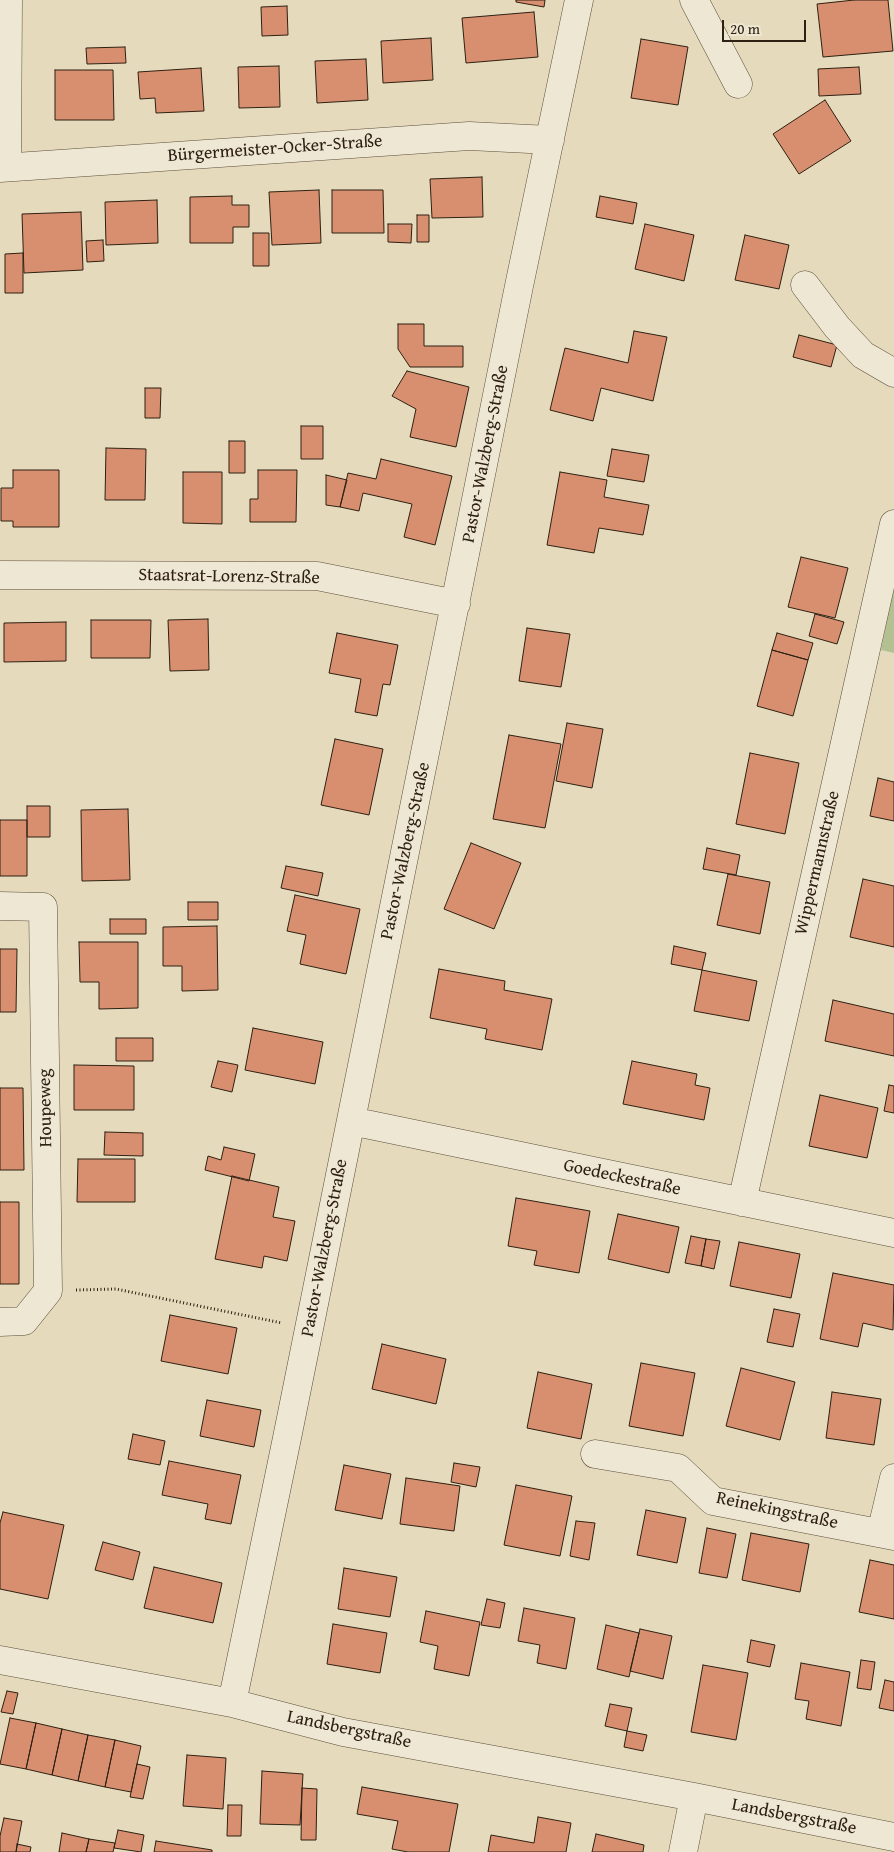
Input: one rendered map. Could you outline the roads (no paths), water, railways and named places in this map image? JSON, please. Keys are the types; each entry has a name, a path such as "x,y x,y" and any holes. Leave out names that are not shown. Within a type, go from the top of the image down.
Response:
{"street":[{"path":"3,167 8,0"},
{"name":"Pastor-Walzberg-Straße","path":"232,1703 519,286 579,0"},
{"path":"694,0 738,84"},
{"name":"Bürgermeister-Ocker-Straße","path":"3,167 468,136 550,140"},
{"path":"805,285 837,327 863,355 894,373"},
{"name":"Wippermannstraße","path":"742,1202 894,524"},
{"name":"Staatsrat-Lorenz-Straße","path":"0,575 317,576 456,604"},
{"name":"Houpeweg","path":"0,906 44,907 48,1291 24,1321 0,1322"},
{"name":"Goedeckestraße","path":"351,1121 894,1233"},
{"name":"Reinekingstraße","path":"595,1454 678,1468 713,1501 887,1534 894,1478"},
{"name":"Landsbergstraße","path":"1,1668 232,1703 343,1732 694,1796 894,1837"},
{"path":"684,1852 694,1796"}]}
